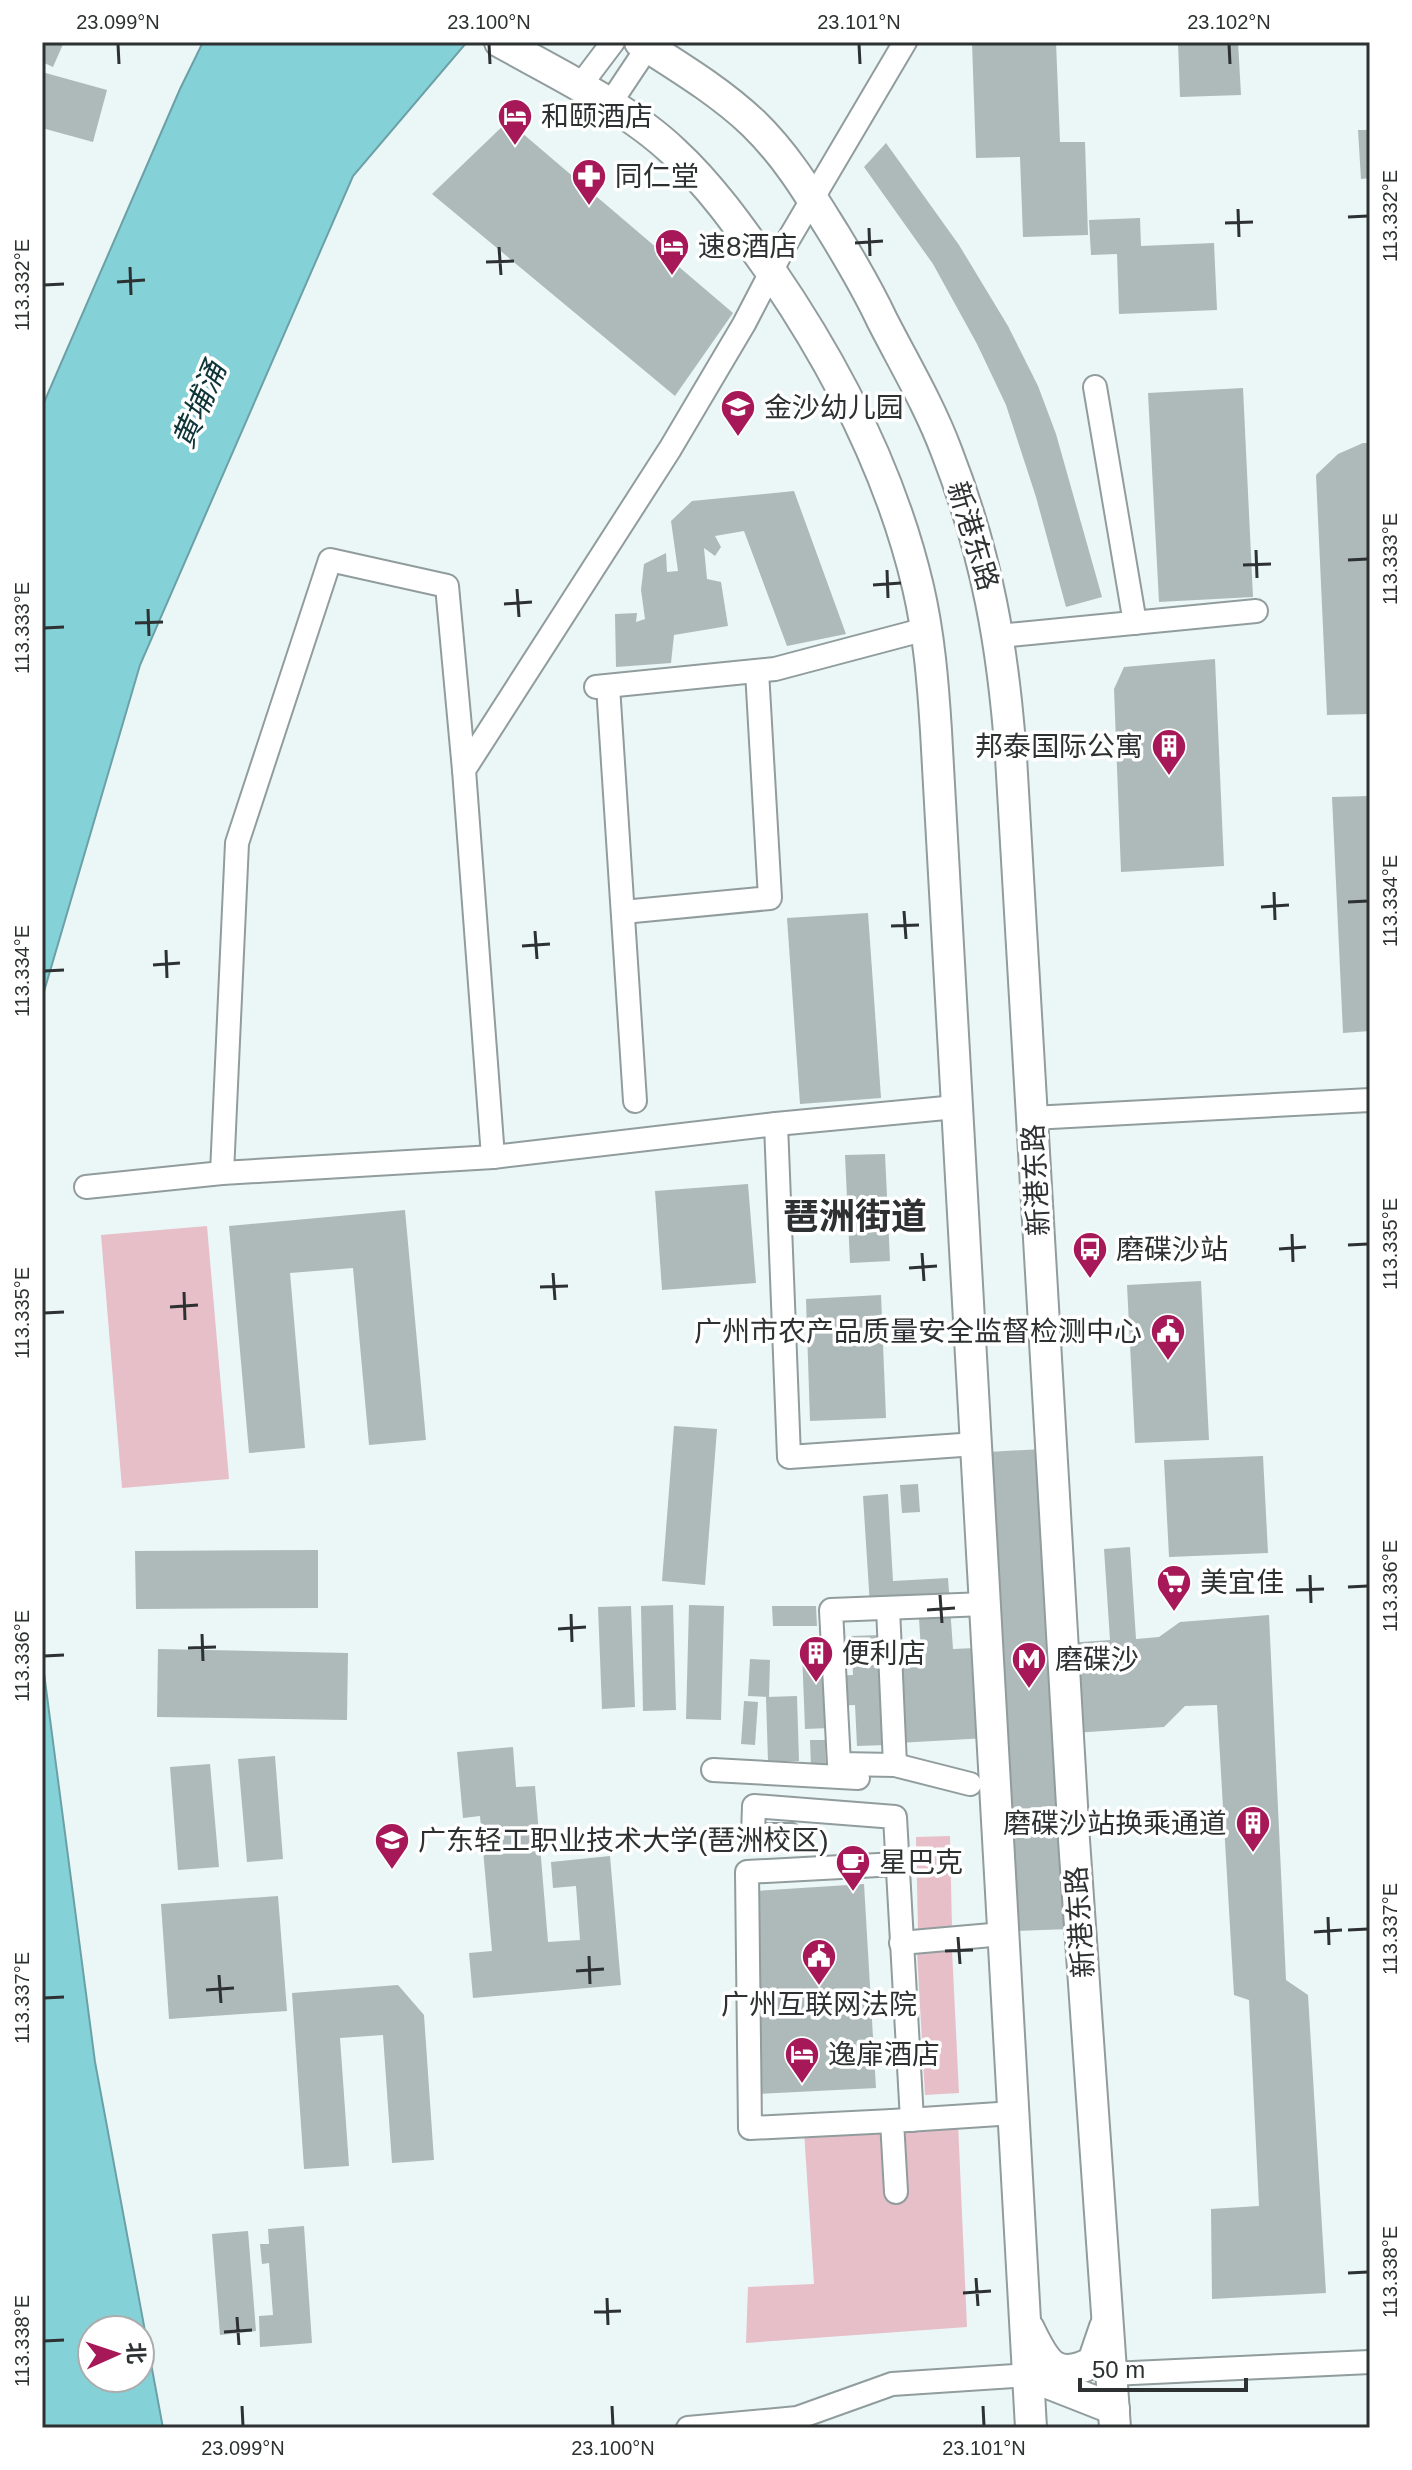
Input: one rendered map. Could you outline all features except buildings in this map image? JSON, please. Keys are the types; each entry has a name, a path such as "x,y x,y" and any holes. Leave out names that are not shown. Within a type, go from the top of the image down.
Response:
{"main road":[{"path":"500,42 609,105 674,152 740,226 834,373 868,440 903,531 919,588 936,731 985,1604 983,1784 1003,1934 1031,2428"},
{"name":"新港东路","path":"646,44 709,86 752,123 798,173 859,272 921,393 946,450 983,561 999,636 1008,716 1074,1840 1115,2419"},
{"path":"1026,2324 1044,2359 1054,2367 1069,2370 1093,2362 1108,2315"},
{"path":"1029,2375 1115,2419"}],"street":[{"path":"579,87 613,42"},
{"path":"464,770 670,449 905,42"},
{"path":"609,105 646,44"},
{"path":"1095,387 1135,623"},
{"path":"222,1173 237,843 330,560 447,586 493,1157"},
{"path":"999,636 1256,611"},
{"path":"635,1101 623,912 602,686 775,669 926,629"},
{"path":"623,912 770,898 757,671"},
{"path":"1032,1118 1370,1100"},
{"path":"86,1187 222,1173 493,1157 776,1124 956,1107"},
{"path":"776,1124 789,1457 976,1444"},
{"path":"983,1784 895,1765 839,1764 831,1610 985,1604"},
{"path":"888,1608 895,1765"},
{"path":"713,1770 983,1784"},
{"path":"791,1835 753,1835 754,1806 895,1817 901,1943 902,2120 896,2192"},
{"path":"897,1864 747,1872 750,2128 1014,2113"},
{"path":"901,1943 1003,1934"},
{"path":"1111,2374 1370,2362"},
{"path":"688,2428 797,2418 892,2384 1029,2375"}],"shaded area":[{"path":"207,1226 229,1479 122,1488 101,1235"},
{"path":"950,1836 952,1929 918,1930 916,1837"},
{"path":"952,1950 959,2093 925,2095 917,1952"},
{"path":"958,2123 967,2327 746,2343 748,2287 814,2284 804,2131"}],"water":[{"name":"黄埔涌","path":"203,42 467,42 353,176 140,665 43,995 42,1008 42,407"},
{"path":"42,1658 95,2062 142,2314 76,2314 76,2394 156,2394 156,2390 163,2428 42,2428"}],"place":[{"name":"和颐酒店","path":"515,147"},
{"name":"同仁堂","path":"589,207"},
{"name":"速8酒店","path":"672,277"},
{"name":"金沙幼儿园","path":"738,438"},
{"name":"邦泰国际公寓","path":"1169,777"},
{"name":"磨碟沙站","path":"1090,1280"},
{"name":"广州市农产品质量安全监督检测中心","path":"1168,1362"},
{"name":"美宜佳","path":"1174,1613"},
{"name":"便利店","path":"816,1684"},
{"name":"磨碟沙","path":"1029,1690"},
{"name":"磨碟沙站换乘通道","path":"1253,1854"},
{"name":"广东轻工职业技术大学(琶洲校区)","path":"392,1871"},
{"name":"星巴克","path":"853,1893"},
{"name":"广州互联网法院","path":"819,1987"},
{"name":"逸扉酒店","path":"802,2085"}],"district":[{"name":"琶洲街道","path":"855,1216"}]}
